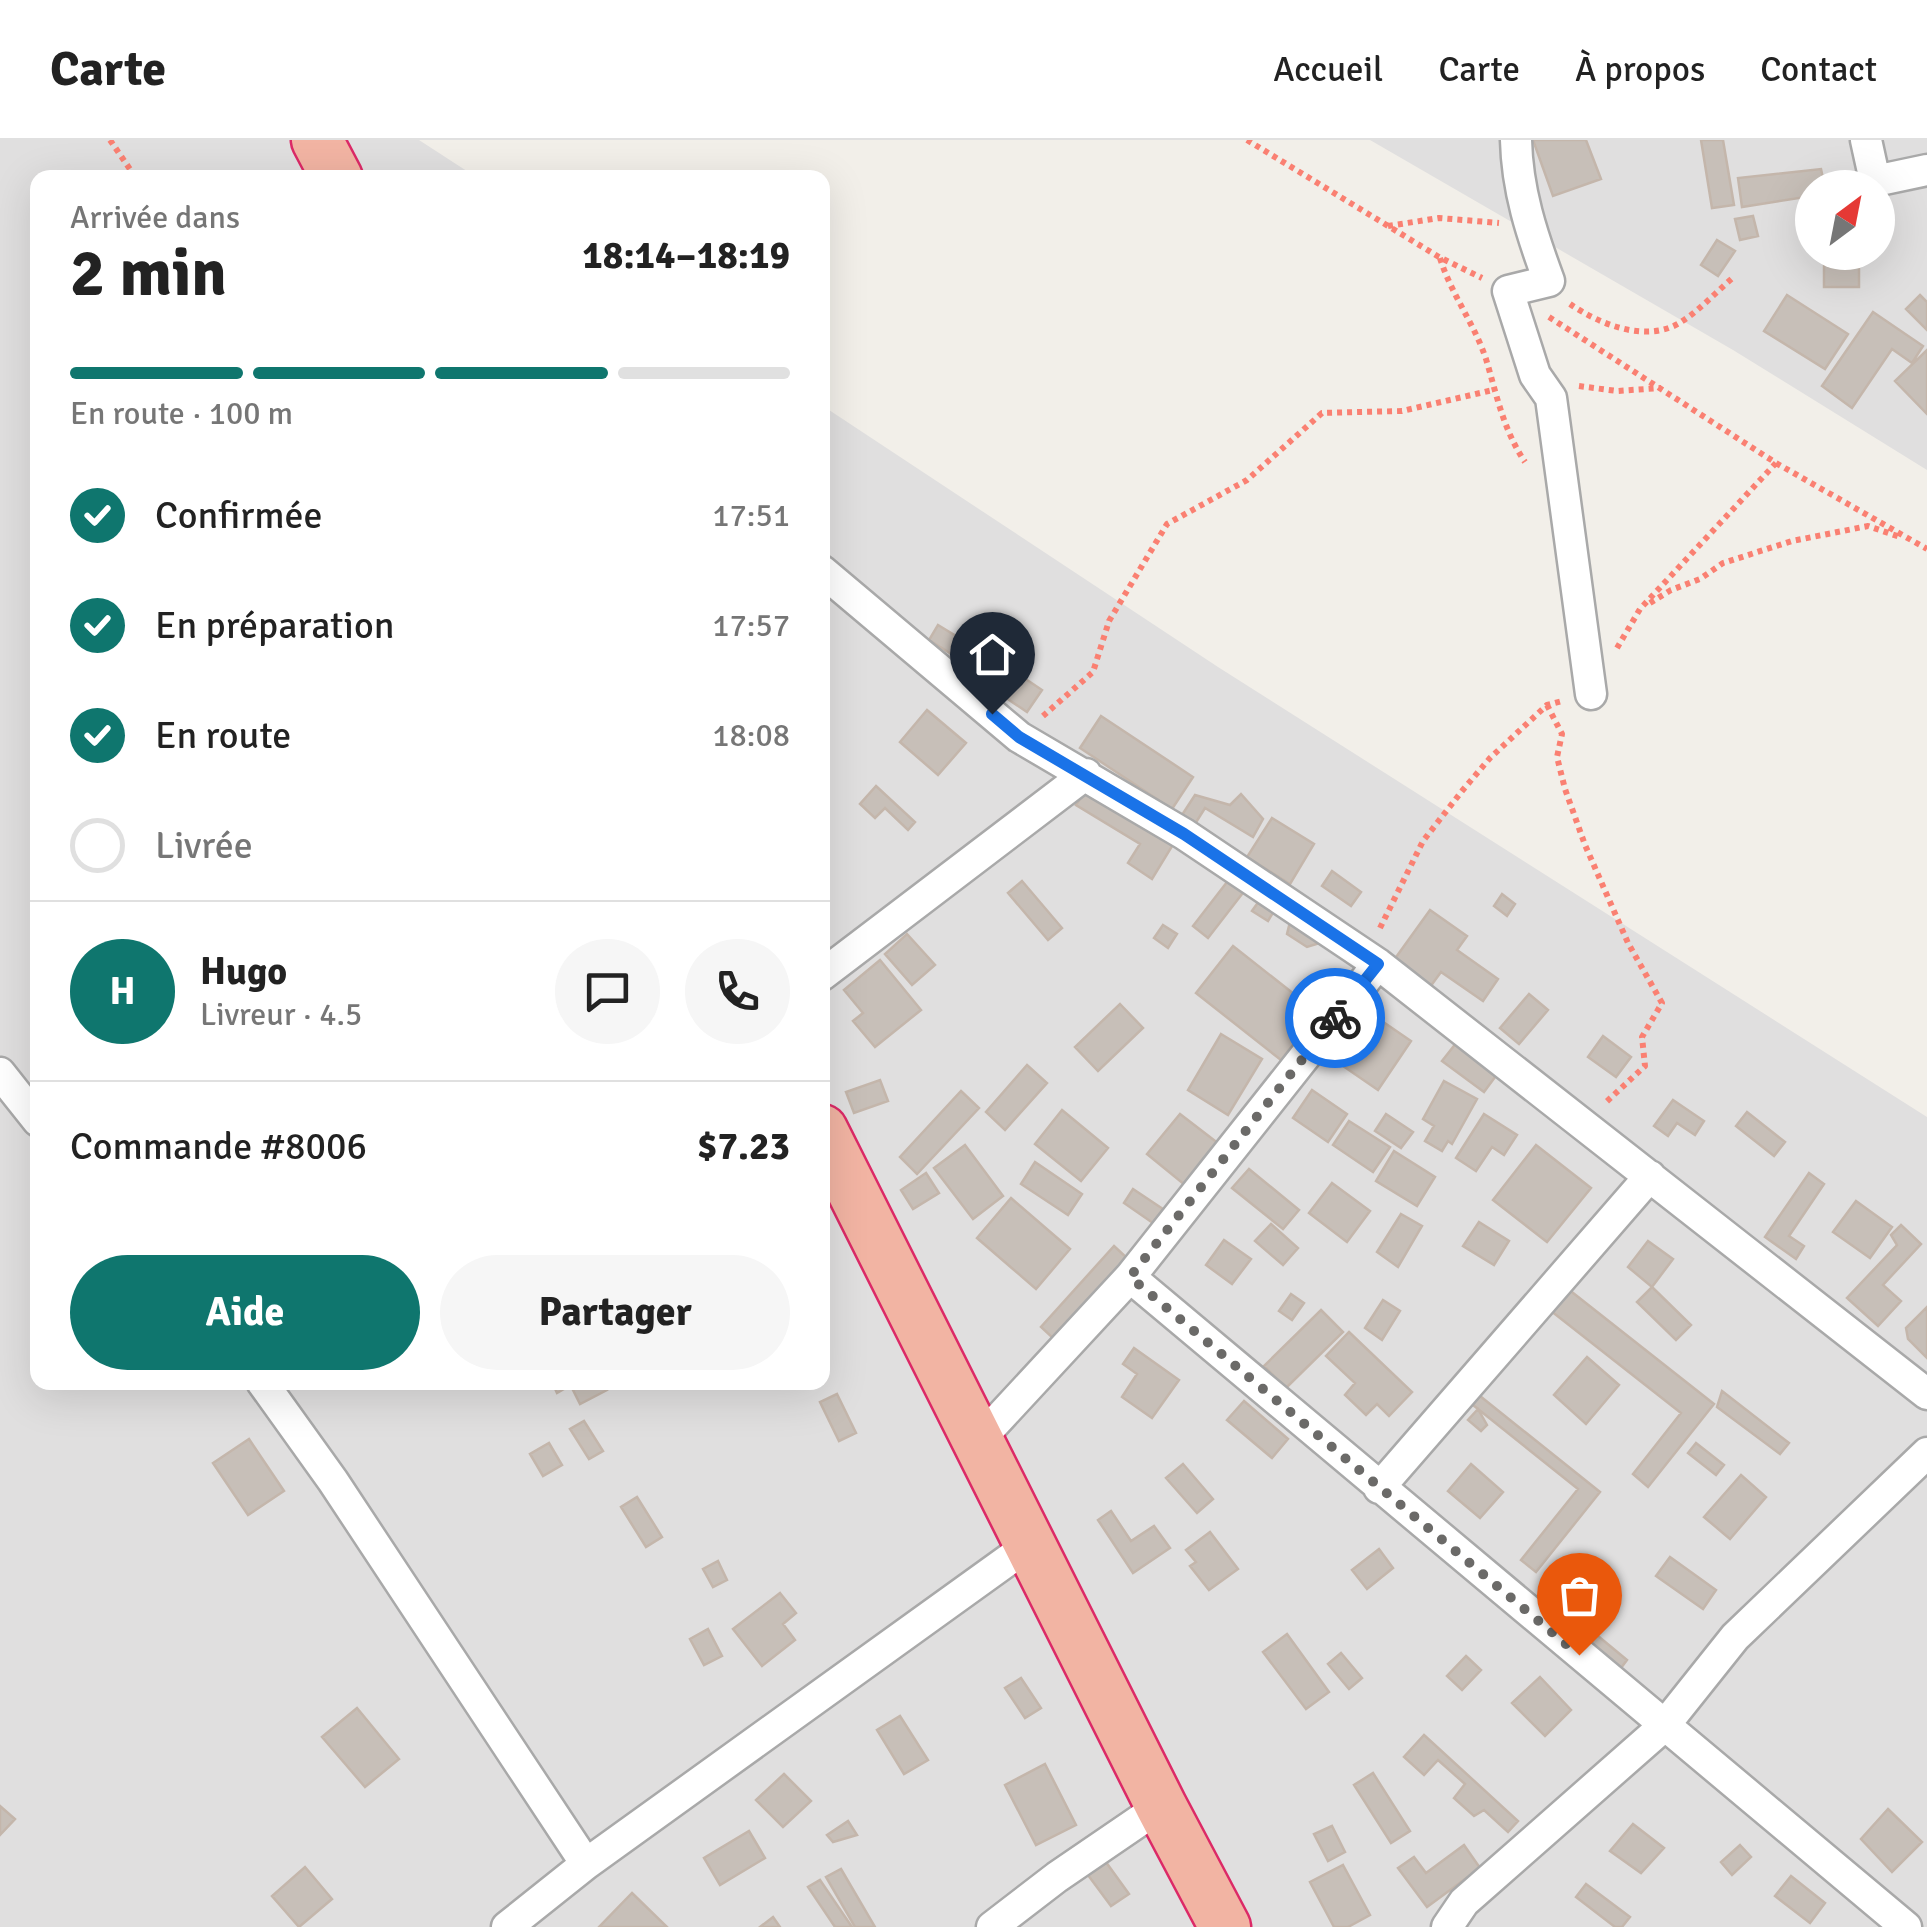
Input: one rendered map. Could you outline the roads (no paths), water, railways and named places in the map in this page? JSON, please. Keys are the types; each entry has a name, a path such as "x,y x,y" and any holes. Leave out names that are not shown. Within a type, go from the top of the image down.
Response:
{"highway":[{"path":"317,140 333,170"},
{"path":"830,1146 1225,1927"}],"street":[{"path":"1516,140 1517,166 1530,229 1549,281 1508,291 1535,375 1550,398 1591,694"},
{"path":"1866,140 1875,182 1927,170"},
{"path":"830,578 1019,737 1184,834 1378,964 1927,1394"},
{"path":"830,969 1086,774"},
{"path":"978,1440 1130,1277 1378,964"},
{"path":"0,1073 30,1111"},
{"path":"1379,1488 1650,1176"},
{"path":"1130,1277 1906,1927 1927,1906"},
{"path":"268,1390 334,1481 586,1864"},
{"path":"1447,1927 1464,1902 1664,1726 1735,1638 1927,1453"},
{"path":"507,1927 586,1864 1029,1545"},
{"path":"992,1927 1161,1806"}]}
